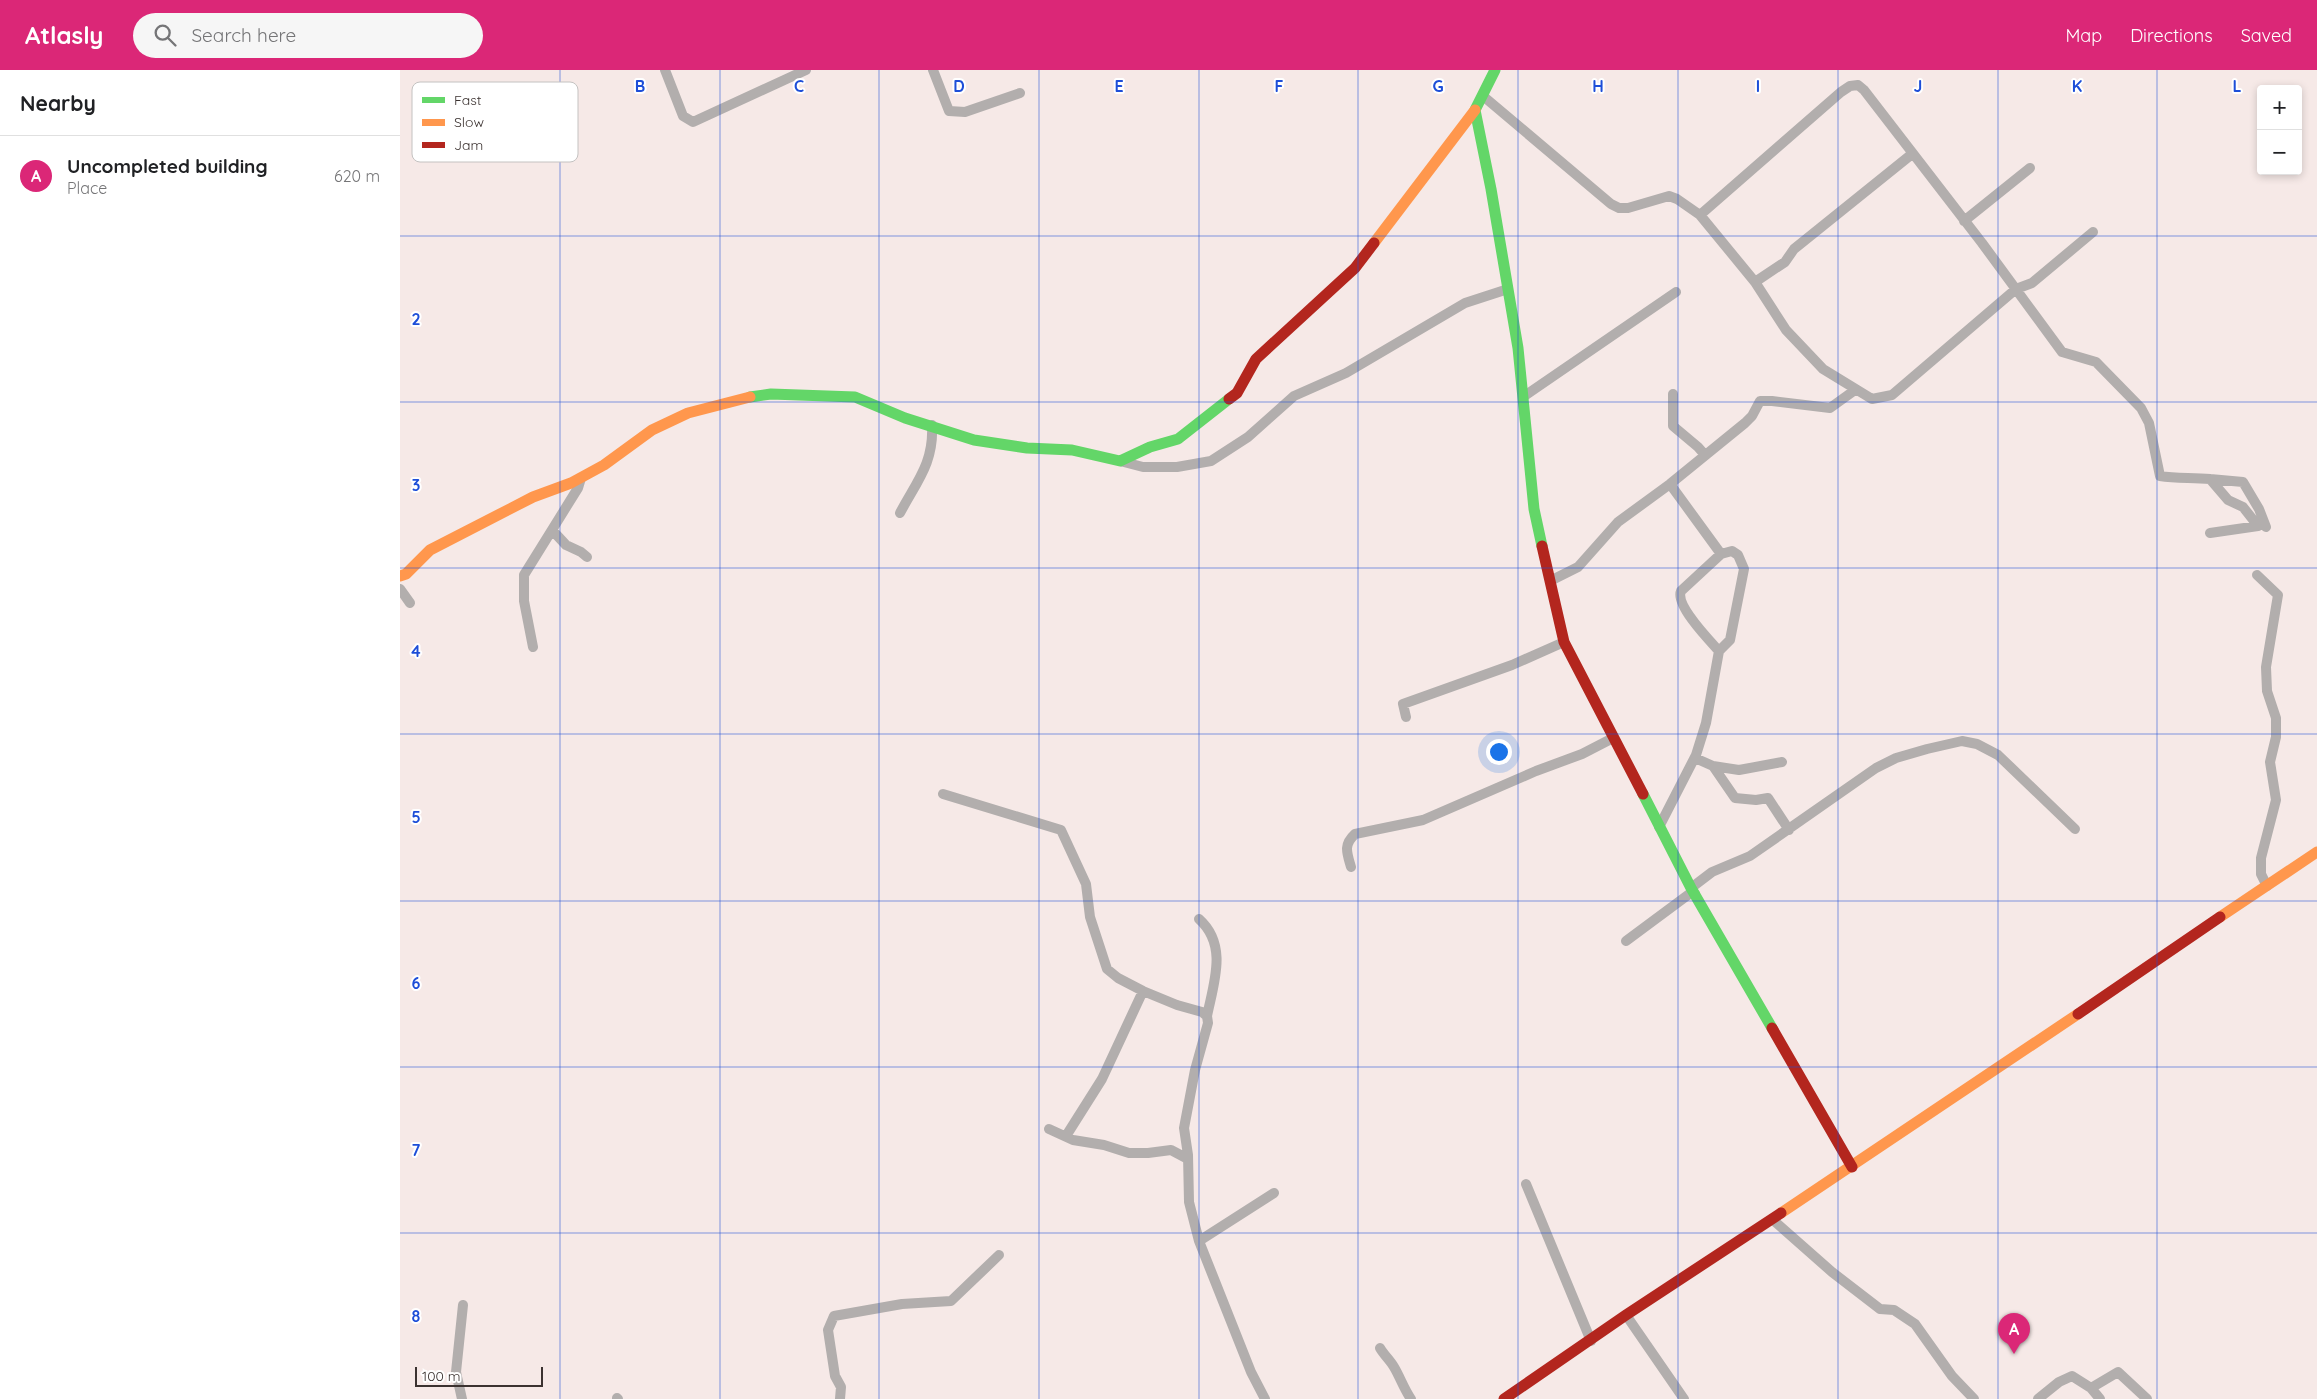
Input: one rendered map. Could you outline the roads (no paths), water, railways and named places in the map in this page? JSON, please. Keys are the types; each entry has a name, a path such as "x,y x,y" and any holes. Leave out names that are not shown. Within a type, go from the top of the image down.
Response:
{"street":[{"path":"665,70 683,116 693,122 806,70"},
{"path":"933,70 949,111 965,112 1020,93"},
{"path":"1120,461 1150,447 1178,440 1237,392 1256,358 1355,268 1475,110 1495,70"},
{"path":"1700,215 1793,132 1850,86 1858,85 1864,90 2062,352 2096,362 2141,408 2150,423 2160,476 2176,479 2191,477 2243,482 2259,508 2266,527"},
{"path":"1483,96 1611,204 1619,208 1628,208 1669,196 1677,199 1700,215 1755,282 1786,330 1823,368 1872,399 1892,394 2016,289 2032,283 2093,232"},
{"path":"1475,110 1491,189 1518,348 1534,509 1564,642 1658,827 1693,891 1852,1167"},
{"path":"1755,282 1785,262 1794,249 1912,154"},
{"path":"1964,221 2030,168"},
{"path":"400,576 406,574 430,550 533,498 581,478 604,465 652,430 688,413 740,399 771,394 855,397 905,418 974,440 1027,448 1072,450 1143,466 1176,467 1211,461 1248,437 1294,396 1346,373 1465,303 1508,289"},
{"path":"1523,396 1676,292"},
{"path":"1550,581 1578,567 1618,522 1705,456 1752,416 1760,402 1772,401 1830,408 1855,390"},
{"path":"1673,394 1673,426 1698,447 1705,456"},
{"path":"900,513 929,461 933,444 932,426"},
{"path":"533,647 524,601 524,575 553,531 578,488 581,478"},
{"path":"2210,479 2228,500 2243,507 2258,526 2210,533"},
{"path":"1670,484 1721,554"},
{"path":"553,531 566,544 587,558"},
{"path":"1658,827 1695,758 1706,723 1719,651 1730,640 1744,569 1738,555 1732,551 1721,554 1679,595 1680,600 1695,622 1719,651"},
{"path":"2257,575 2278,595 2266,667 2267,691 2276,718 2276,737 2270,762 2276,800 2261,858 2261,874 2267,886"},
{"path":"400,589 410,603"},
{"path":"1406,717 1403,704 1512,665 1564,642"},
{"path":"1351,867 1346,849 1348,840 1355,834 1423,820 1536,771 1582,754 1613,738"},
{"path":"1626,941 1692,892 1712,872 1750,856 1876,768 1896,758 1962,740 1977,744 1998,755 2075,829"},
{"path":"1695,758 1713,766 1739,770 1782,762"},
{"path":"1713,766 1734,798 1756,800 1768,798 1789,830"},
{"path":"942,794 1061,830 1086,884 1090,917 1107,969 1118,978 1143,991 1202,1012 1207,1016"},
{"path":"1504,1399 1591,1341 1626,1315 1852,1167 2317,852"},
{"path":"1199,919 1210,929 1216,949 1216,972 1207,1016 1208,1023 1195,1070 1184,1128 1190,1202 1199,1241 1251,1372 1265,1399"},
{"path":"1066,1136 1102,1079 1143,991"},
{"path":"1049,1129 1066,1136 1130,1153 1148,1154 1171,1150 1188,1159"},
{"path":"1526,1184 1591,1341"},
{"path":"1199,1241 1274,1193"},
{"path":"1772,1218 1832,1272 1880,1309 1894,1310 1915,1324 1952,1376 1974,1399"},
{"path":"840,1399 841,1387 835,1376 828,1330 834,1316 902,1304 951,1301 999,1255"},
{"path":"462,1399 456,1372 463,1305"},
{"path":"1626,1315 1684,1399"},
{"path":"1380,1348 1388,1361 1394,1366 1401,1383 1411,1399"},
{"path":"2091,1388 2118,1372 2147,1399"},
{"path":"2038,1399 2059,1382 2072,1376 2091,1388 2100,1399"}],"place":[{"name":"Uncompleted building","path":"2014,1354"}]}
